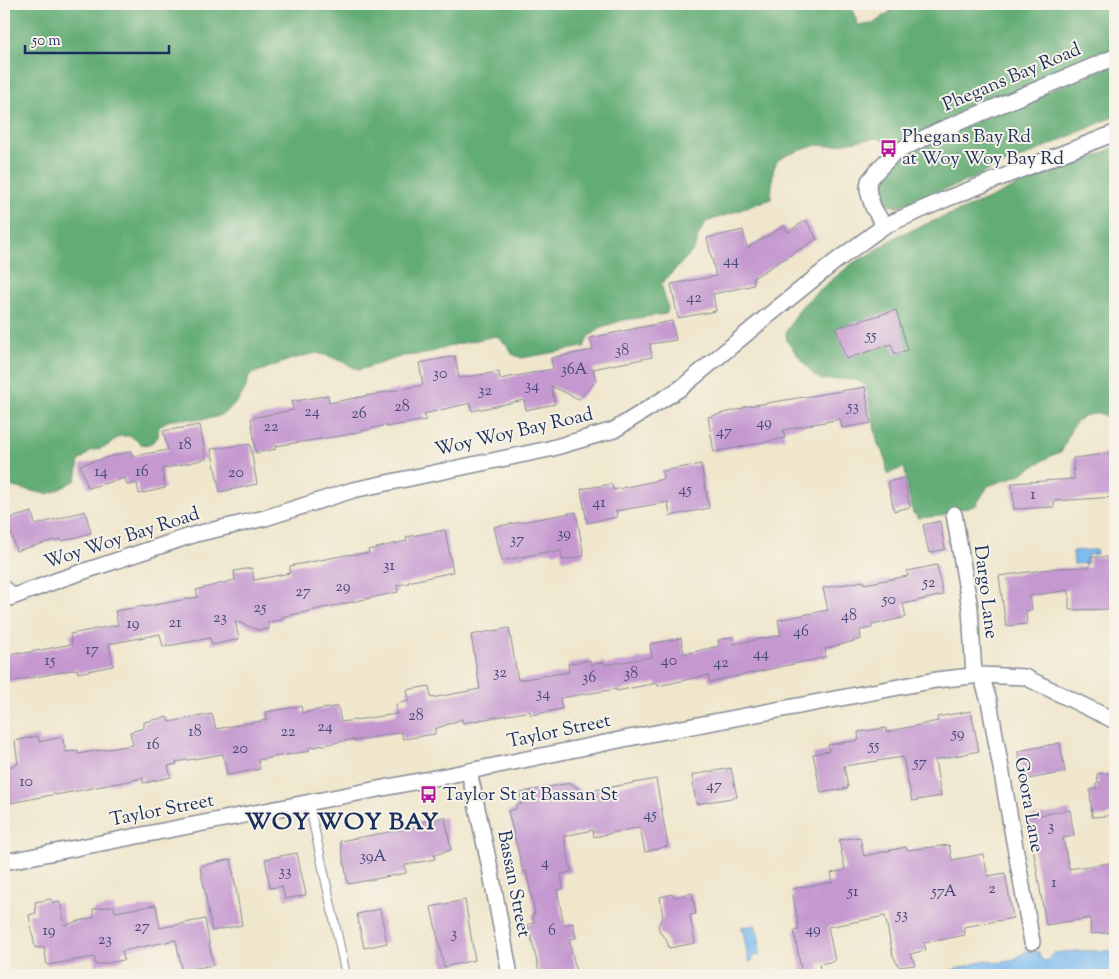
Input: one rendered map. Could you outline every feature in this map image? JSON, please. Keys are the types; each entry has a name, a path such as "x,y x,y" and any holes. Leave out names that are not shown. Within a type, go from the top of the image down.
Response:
{"street":[{"name":"Phegans Bay Road","path":"884,226 868,194 868,188 869,181 894,153 938,131 1115,57"},
{"name":"Woy Woy Bay Road","path":"10,598 196,534 265,518 353,490 549,449 614,430 681,388 836,261 884,226 946,199 1115,133"},
{"name":"Dargo Lane","path":"954,514 970,608 978,675"},
{"name":"Taylor Street","path":"4,862 629,738 936,680 978,675 1025,677 1115,721"},
{"name":"Goora Lane","path":"978,675 989,701 1032,942"},
{"name":"Bassan Street","path":"469,771 510,975"}],"lane":[{"path":"4,585 7,586 10,598"},
{"path":"310,802 346,975"}],"green space":[{"path":"4,4 850,4 858,25 873,24 896,7 905,4 918,4 927,9 948,10 964,8 966,4 1115,4 1115,50 908,139 886,142 879,138 829,146 816,145 787,155 777,161 773,171 771,199 706,222 692,252 661,284 668,308 666,314 624,320 605,326 588,337 584,347 522,358 512,354 507,345 496,336 453,345 426,354 403,356 359,370 329,356 316,353 292,359 249,375 246,388 239,399 223,414 206,419 167,421 159,427 158,437 149,445 141,444 131,436 120,436 107,446 91,451 79,461 76,480 56,491 46,494 4,485"},
{"path":"1115,64 1115,116 1014,161 994,167 977,177 936,193 897,207 887,204 882,188 884,176 894,163 907,154 965,126"},
{"path":"1115,147 1115,428 1111,419 1099,413 1083,416 1072,427 1062,451 1019,475 988,486 976,505 958,509 941,516 918,518 913,513 907,489 905,470 903,468 888,475 885,457 878,444 866,386 857,380 822,380 815,376 787,341 786,332 801,307 817,292 853,263 899,235 991,198 1029,180 1091,159"}],"water":[{"path":"1096,550 1097,554 1087,555 1088,563 1074,564 1073,551"},
{"path":"755,925 759,937 760,954 754,956 752,961 749,962 742,927"},
{"path":"1028,950 1039,952 1041,958 1046,961 1054,953 1115,951 1115,975 934,975 986,960 996,962 1007,961 1018,957"}],"building":[{"path":"806,220 817,239 753,278 754,285 713,294 716,311 678,318 671,284 716,276 707,238 743,230 747,248 784,226 788,232"},
{"path":"896,310 908,350 895,354 891,344 846,359 836,328"},
{"path":"672,321 676,340 650,344 652,357 593,369 596,381 579,399 551,386 555,404 526,410 524,400 472,411 470,403 424,414 426,420 386,427 386,425 346,435 275,446 276,449 256,453 251,418 293,410 291,402 328,395 329,403 423,385 419,363 455,356 459,378 499,372 500,379 553,369 551,358 593,350 590,338"},
{"path":"865,387 871,423 842,428 840,419 783,430 785,438 714,452 708,417 743,407"},
{"path":"200,425 206,459 162,469 165,488 139,494 137,483 127,485 125,478 88,488 80,465 131,451 133,456 168,450 163,431"},
{"path":"250,444 257,484 220,492 211,449"},
{"path":"1115,453 1115,497 1054,501 1054,507 1014,509 1012,483 1074,479 1073,458"},
{"path":"701,464 709,508 670,516 668,502 616,511 617,517 587,523 581,489 612,484 613,490 663,479 662,471"},
{"path":"904,478 910,507 894,511 888,482"},
{"path":"85,511 91,533 62,541 61,539 55,540 16,551 7,519 32,512 35,525"},
{"path":"576,512 584,556 562,560 561,551 552,553 551,551 502,561 494,527"},
{"path":"940,521 945,549 929,553 923,525"},
{"path":"445,530 453,572 397,585 398,592 282,617 282,620 268,622 269,629 258,630 235,621 239,639 212,645 210,638 163,647 160,634 109,644 113,666 78,673 77,669 4,683 4,655 19,652 20,654 72,644 70,634 118,625 115,611 198,597 196,590 235,580 234,571 252,568 254,580 290,573 290,566 346,555 369,553 368,550 407,541 406,537"},
{"path":"1090,557 1111,557 1111,567 1114,567 1115,609 1069,610 1069,590 1030,596 1032,610 1026,611 1027,624 1006,626 999,576 1058,568 1090,567"},
{"path":"937,565 943,595 903,604 906,617 872,625 872,628 860,630 861,639 825,649 826,657 710,682 708,675 658,686 657,683 616,691 616,689 560,698 562,709 531,715 530,711 463,723 462,719 435,729 435,734 403,739 401,732 354,741 354,739 309,748 309,751 258,760 260,769 227,775 223,754 176,762 177,764 168,766 171,777 143,783 143,778 11,803 4,768 18,764 15,741 38,736 39,742 62,737 66,752 78,751 78,754 133,745 130,732 144,728 144,722 167,717 169,722 212,714 216,729 267,720 266,712 301,706 302,713 338,706 341,722 397,714 396,704 409,701 407,690 429,686 431,698 480,689 471,635 509,628 518,680 569,672 568,664 590,660 591,665 604,662 605,665 652,657 650,644 681,638 684,654 719,646 718,640 733,637 734,644 781,635 778,620 828,610 823,588 864,581 864,584 908,576 907,571"},
{"path":"971,711 979,751 935,760 941,796 912,801 903,757 844,766 848,788 821,793 813,754 829,751 828,745 859,740 858,732 886,728 886,732 938,721 937,717"},
{"path":"1060,743 1065,772 1023,780 1018,751"},
{"path":"731,768 737,797 696,804 692,775"},
{"path":"1115,773 1115,814 1092,817 1090,790 1096,789 1096,784 1098,783 1097,774"},
{"path":"656,779 668,846 645,852 640,827 594,837 593,830 564,836 571,872 561,874 563,889 557,890 564,925 573,923 576,938 569,939 577,975 540,975 528,924 534,923 532,914 535,914 526,871 523,871 508,811 516,809 516,805 522,804 520,793 570,783 584,792"},
{"path":"1070,810 1074,836 1063,838 1069,869 1115,862 1115,932 1091,934 1090,918 1046,925 1028,817"},
{"path":"445,817 451,850 434,855 435,859 405,865 406,873 348,884 340,841 416,827 415,823"},
{"path":"860,837 864,856 906,847 907,850 949,845 952,860 983,854 988,876 1005,873 1013,918 964,927 965,935 924,943 926,950 910,954 915,965 899,967 893,956 885,916 828,927 835,961 819,964 821,975 802,975 794,931 799,930 792,889 833,882 831,873 845,870 839,840"},
{"path":"297,853 306,895 285,899 282,886 270,888 265,859"},
{"path":"231,859 242,925 212,931 200,866"},
{"path":"692,893 696,914 690,915 695,943 669,948 666,938 660,933 658,925 663,917 660,897 673,894 674,897"},
{"path":"51,899 53,903 60,902 65,925 94,917 93,909 114,906 115,912 156,905 160,928 205,919 213,965 182,971 176,940 122,951 124,960 96,965 94,957 47,965 44,947 35,948 29,915 36,913 35,902"},
{"path":"465,900 475,960 444,967 431,907"},
{"path":"380,909 387,943 364,948 357,914"}],"place":[{"name":"Phegans Bay Rd at Woy Woy Bay Rd","path":"888,148"},
{"name":"Taylor St at Bassan St","path":"429,795"}],"district":[{"name":"WOY WOY BAY","path":"342,823"}]}
